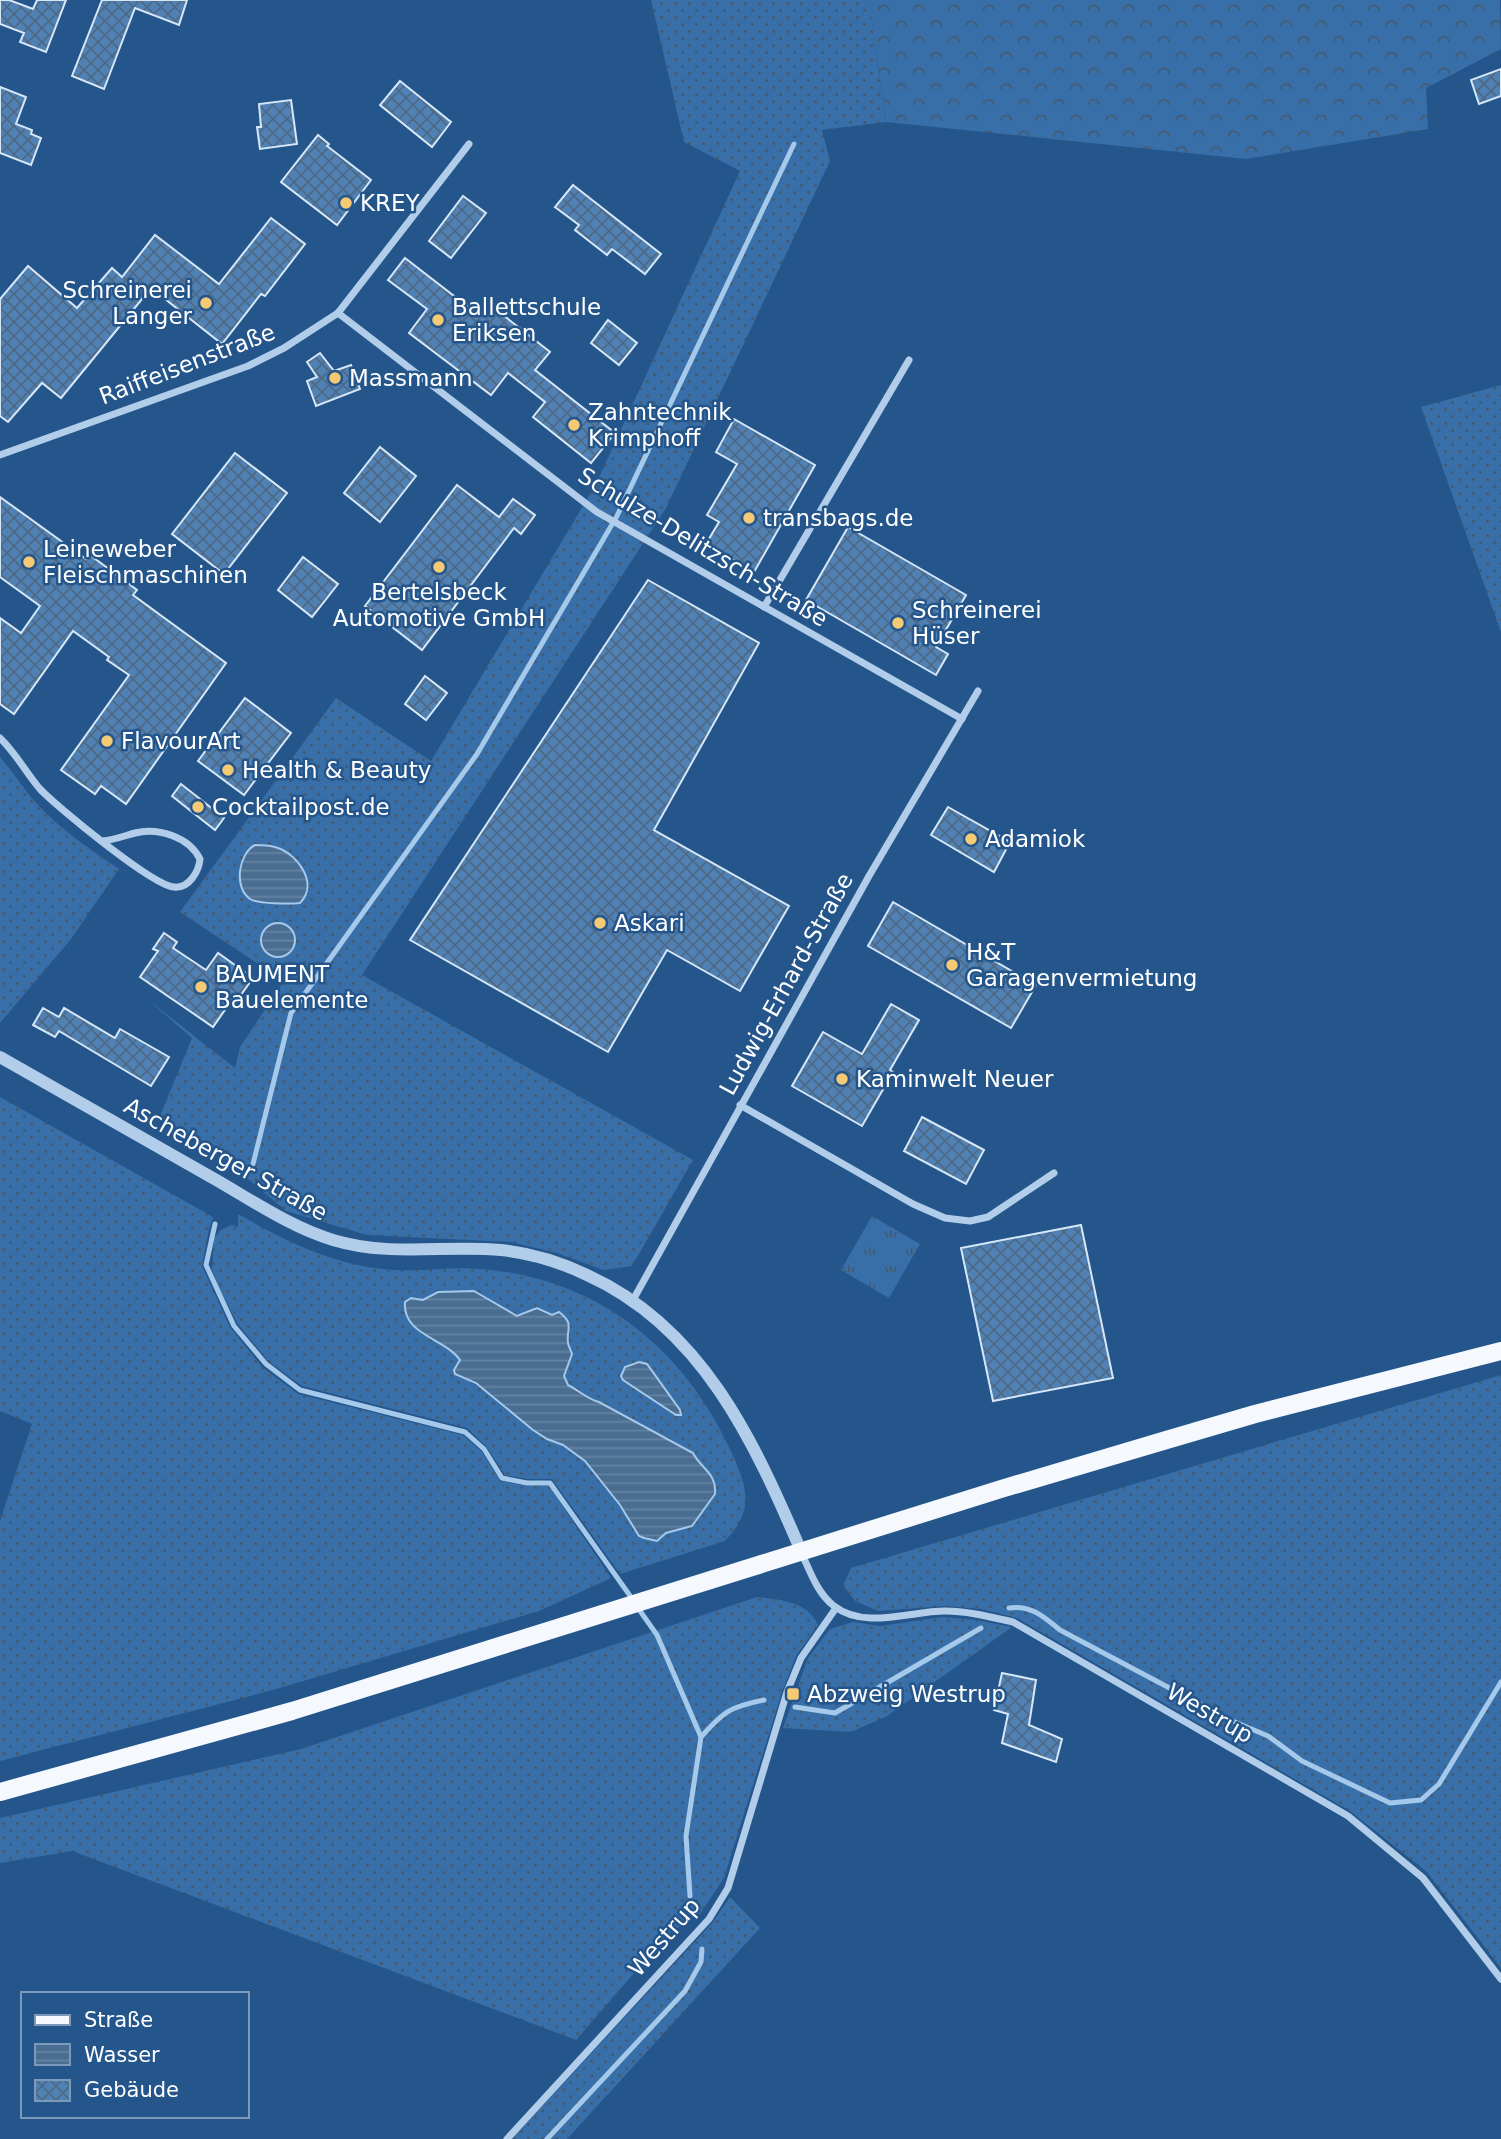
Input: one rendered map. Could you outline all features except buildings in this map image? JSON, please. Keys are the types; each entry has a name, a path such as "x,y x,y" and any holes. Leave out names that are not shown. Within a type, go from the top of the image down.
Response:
{"main road":[{"path":"0,1792 292,1711 1001,1489 1255,1414 1501,1352"}],"street":[{"name":"Raiffeisenstraße","path":"0,455 248,366 284,348 338,313 469,144"},
{"name":"Schulze-Delitzsch-Straße","path":"338,313 597,512 962,719"},
{"path":"764,607 909,360"},
{"name":"Ludwig-Erhard-Straße","path":"633,1300 869,876 978,691"},
{"path":"0,738 56,805 102,841 164,884 173,888 182,887 190,881 199,867 200,859 190,845 160,831 137,832 102,841"},
{"name":"Ascheberger Straße","path":"0,1057 279,1215 332,1239 384,1250 503,1250 529,1255 576,1270 633,1300 677,1337 721,1391 761,1461 801,1551"},
{"path":"740,1105 913,1204 945,1218 970,1221 988,1217 1054,1173"},
{"path":"801,1551 819,1591 836,1608"},
{"name":"Westrup","path":"507,2139 709,1919 728,1888 787,1692 801,1658 836,1608 854,1615 880,1618 943,1611 978,1614 1013,1622 1348,1815 1423,1878 1501,1979"}],"green space":[{"path":"651,0 869,0 886,122 822,130 830,161 666,508 362,975 693,1160 632,1266 603,1270 557,1253 511,1242 367,1235 286,1211 217,1153 158,1121 192,1038 147,999 235,1068 240,1047 284,981 180,912 336,698 431,761 596,484 740,171 684,142","holes":["303,869 307,878 307,893 295,904 246,895 240,878"]},
{"path":"869,0 1500,0 1501,49 1426,88 1428,129 1246,159 886,122"},
{"path":"1501,385 1501,632 1421,407"},
{"path":"0,757 50,817 119,869 71,939 0,1023"},
{"path":"0,1097 213,1217 202,1266 230,1327 262,1367 298,1394 463,1435 481,1451 501,1481 527,1486 549,1486 611,1578 539,1611 273,1690 0,1761 0,1521 32,1424 0,1411"},
{"path":"238,1214 304,1248 338,1260 375,1268 481,1269 523,1275 562,1286 598,1303 631,1324 660,1349 687,1379 710,1412 730,1449 744,1486 745,1508 735,1529 725,1541 620,1574 552,1479 527,1479 505,1475 486,1446 467,1428 302,1386 268,1361 237,1323 218,1286 212,1269 214,1238 221,1230 231,1225 238,1227","holes":["474,1291 517,1316 530,1310 552,1315 556,1313 570,1334 568,1343 572,1354 564,1376 570,1385 584,1396 693,1453 707,1469 710,1502 692,1526 666,1533 660,1538 628,1518 598,1475 581,1457 532,1430 489,1393 459,1377 455,1368 460,1359 420,1331 407,1316 404,1306 414,1298 423,1300 433,1294","633,1362 643,1362 679,1416 623,1380"]},
{"path":"872,1216 920,1244 889,1298 841,1270"},
{"path":"1501,1375 1501,1968 1427,1872 1350,1811 1017,1618 981,1609 945,1606 878,1611 855,1601 843,1585 851,1568"},
{"path":"757,1597 800,1606 818,1625 796,1656 782,1692 724,1878 700,1914 668,1934 576,2040 72,1851 0,1863 0,1818 301,1749"},
{"path":"942,1617 1012,1627 887,1716 851,1732 783,1728 808,1658 830,1629 853,1622 880,1626"},
{"path":"730,1897 760,1928 567,2139 512,2139 713,1922"}],"water":[{"path":"255,845 278,848 299,863 307,879 305,895 300,903 260,902 245,894 241,887 240,870 245,855"},
{"path":"278,923 290,928 295,940 290,952 278,957 266,952 261,940 266,928"},
{"path":"474,1291 517,1316 537,1308 552,1315 559,1312 568,1323 568,1343 572,1354 564,1376 568,1385 693,1453 714,1481 715,1494 692,1526 666,1533 657,1541 639,1536 620,1505 585,1461 563,1445 533,1430 476,1383 455,1374 454,1370 460,1360 445,1346 417,1329 406,1313 405,1302 411,1298 423,1300 438,1292"},
{"path":"639,1362 647,1364 681,1415 676,1415 623,1380 621,1376 625,1367"}],"waterway":[{"path":"253,1164 291,1013 477,754 617,516 794,144"},
{"path":"215,1224 206,1265 234,1326 266,1364 300,1390 465,1432 484,1449 502,1478 527,1483 550,1483 633,1600"},
{"path":"638,1608 657,1635 701,1737 686,1836 690,1896"},
{"path":"1009,1608 1024,1608 1036,1613 1060,1630 1230,1720 1268,1736 1302,1761 1390,1803 1421,1800 1439,1784 1501,1682"},
{"path":"795,1707 835,1713 981,1628"},
{"path":"701,1737 728,1711 764,1700"},
{"path":"547,2139 685,1991 701,1962 702,1949"}],"place":[{"name":"KREY","path":"346,203"},
{"name":"Schreinerei Langer","path":"206,303"},
{"name":"Ballettschule Eriksen","path":"438,320"},
{"name":"Massmann","path":"335,378"},
{"name":"Zahntechnik Krimphoff","path":"574,425"},
{"name":"transbags.de","path":"749,518"},
{"name":"Leineweber Fleischmaschinen","path":"29,562"},
{"name":"Bertelsbeck Automotive GmbH","path":"439,567"},
{"name":"Schreinerei Hüser","path":"898,623"},
{"name":"FlavourArt","path":"107,741"},
{"name":"Health & Beauty","path":"228,770"},
{"name":"Cocktailpost.de","path":"198,807"},
{"name":"Adamiok","path":"971,839"},
{"name":"Askari","path":"600,923"},
{"name":"H&T Garagenvermietung","path":"952,965"},
{"name":"BAUMENT Bauelemente","path":"201,987"},
{"name":"Kaminwelt Neuer","path":"842,1079"},
{"name":"Abzweig Westrup","path":"793,1694"}]}
